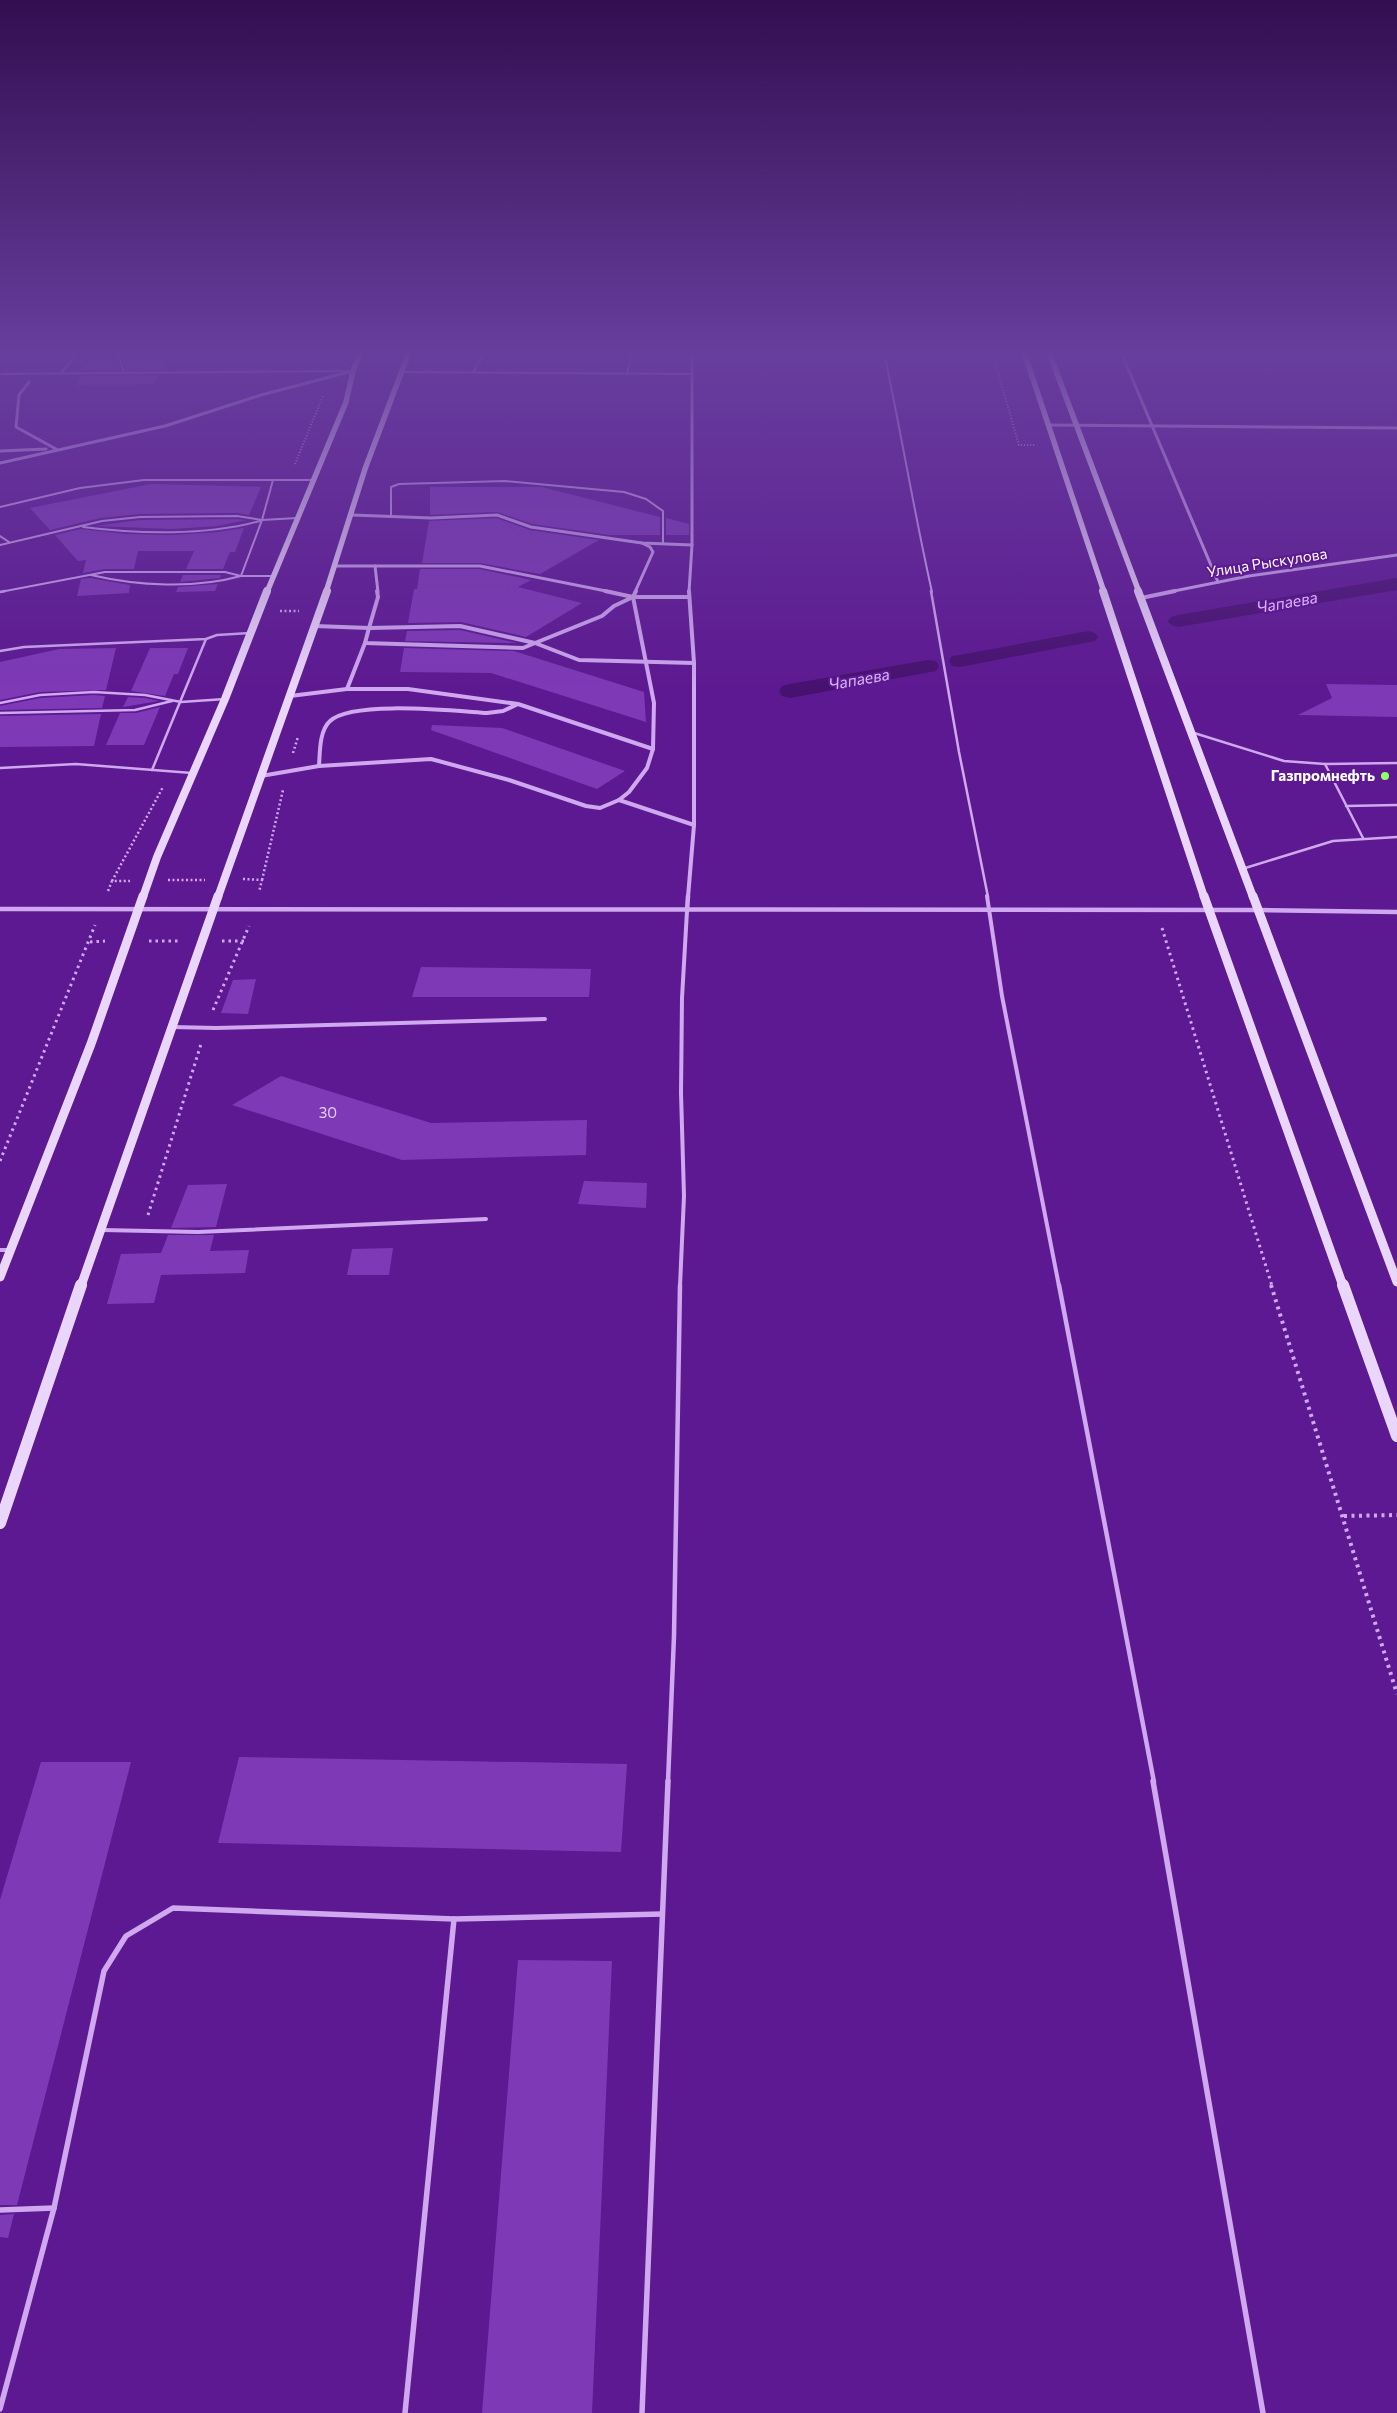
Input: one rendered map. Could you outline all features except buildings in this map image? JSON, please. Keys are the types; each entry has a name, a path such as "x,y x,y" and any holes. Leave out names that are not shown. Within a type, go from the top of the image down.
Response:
{"street":[{"path":"0,1277 6,1250 128,940 149,881 320,465"},
{"path":"0,1524 100,1230 336,566 366,465"},
{"path":"687,911 694,825 694,663 689,597 692,545 691,465"},
{"path":"1061,465 1210,911 1397,1436"},
{"path":"1091,465 1397,1282"},
{"path":"1167,465 1218,582"},
{"path":"352,514 392,518 497,515 531,527 642,543 692,545"},
{"path":"261,776 319,766 431,760 509,780 586,806 600,808 619,800 629,792 646,768 653,749 654,703 633,597 653,552 650,547 642,543"},
{"name":"Улица Рыскулова","path":"1140,598 1218,582 1397,555"},
{"path":"336,566 480,566 537,576 633,597 689,597"},
{"path":"347,689 365,643 378,597 375,566"},
{"path":"365,643 523,648 538,644 602,616 614,606 633,597"},
{"path":"315,626 369,628 460,626 538,644 579,660 646,664 694,663"},
{"path":"290,696 347,689 408,689 518,704 653,749"},
{"path":"319,766 324,733 328,724 332,719 346,713 378,709 487,714 503,711 518,704"},
{"path":"619,800 694,825"},
{"path":"0,909 1258,910 1397,912"}],"lane":[{"path":"906,465 912,504 934,608 990,910 1004,1006 1091,1447 1160,1816 1263,2413"},
{"path":"0,507 80,488 144,480 314,480"},
{"path":"241,576 262,520 273,480"},
{"path":"392,518 391,487 398,484 505,481 624,492 646,499 663,511 663,544"},
{"path":"0,545 80,526 140,516 237,516 262,520 298,518"},
{"path":"80,526 98,529 209,529 235,528 262,520"},
{"path":"0,536 9,542"},
{"path":"0,592 105,572 147,570 225,572 241,576"},
{"path":"89,575 113,581 157,582 219,581 241,576 274,576"},
{"path":"0,652 24,647 206,639 217,635 250,633"},
{"path":"152,770 206,639"},
{"path":"0,703 40,695 94,692 145,695 181,702 225,699"},
{"path":"0,713 135,710 154,707 172,701"},
{"path":"1191,732 1230,746 1284,761 1325,764 1397,763"},
{"path":"0,768 76,764 192,773"},
{"path":"1325,764 1363,838"},
{"path":"1346,806 1397,805"},
{"path":"1242,869 1333,841 1397,837"},
{"path":"642,2413 674,1626 678,1321 684,1196 680,1093 687,911"},
{"path":"172,1027 206,1028 545,1020"},
{"path":"100,1230 143,1232 408,1220 486,1219"},
{"path":"0,2409 54,2208 104,1971 126,1936 173,1908 454,1919 662,1914"},
{"path":"404,2413 454,1919"},
{"path":"0,2210 54,2208"}],"path":[{"path":"260,610 320,611"},
{"path":"0,1161 90,942 100,909 112,881 262,880 244,941 206,1028 143,1232"},
{"path":"1157,911 1397,1694"},
{"path":"90,942 128,940 244,941"},
{"path":"1344,1516 1397,1515"}],"waterway":[{"name":"Чапаева","path":"1178,621 1397,584"},
{"name":"Чапаева","path":"960,661 1088,637"},
{"name":"Чапаева","path":"790,691 928,666"}],"place":[{"name":"Газпромнефть","path":"1385,776"}]}
